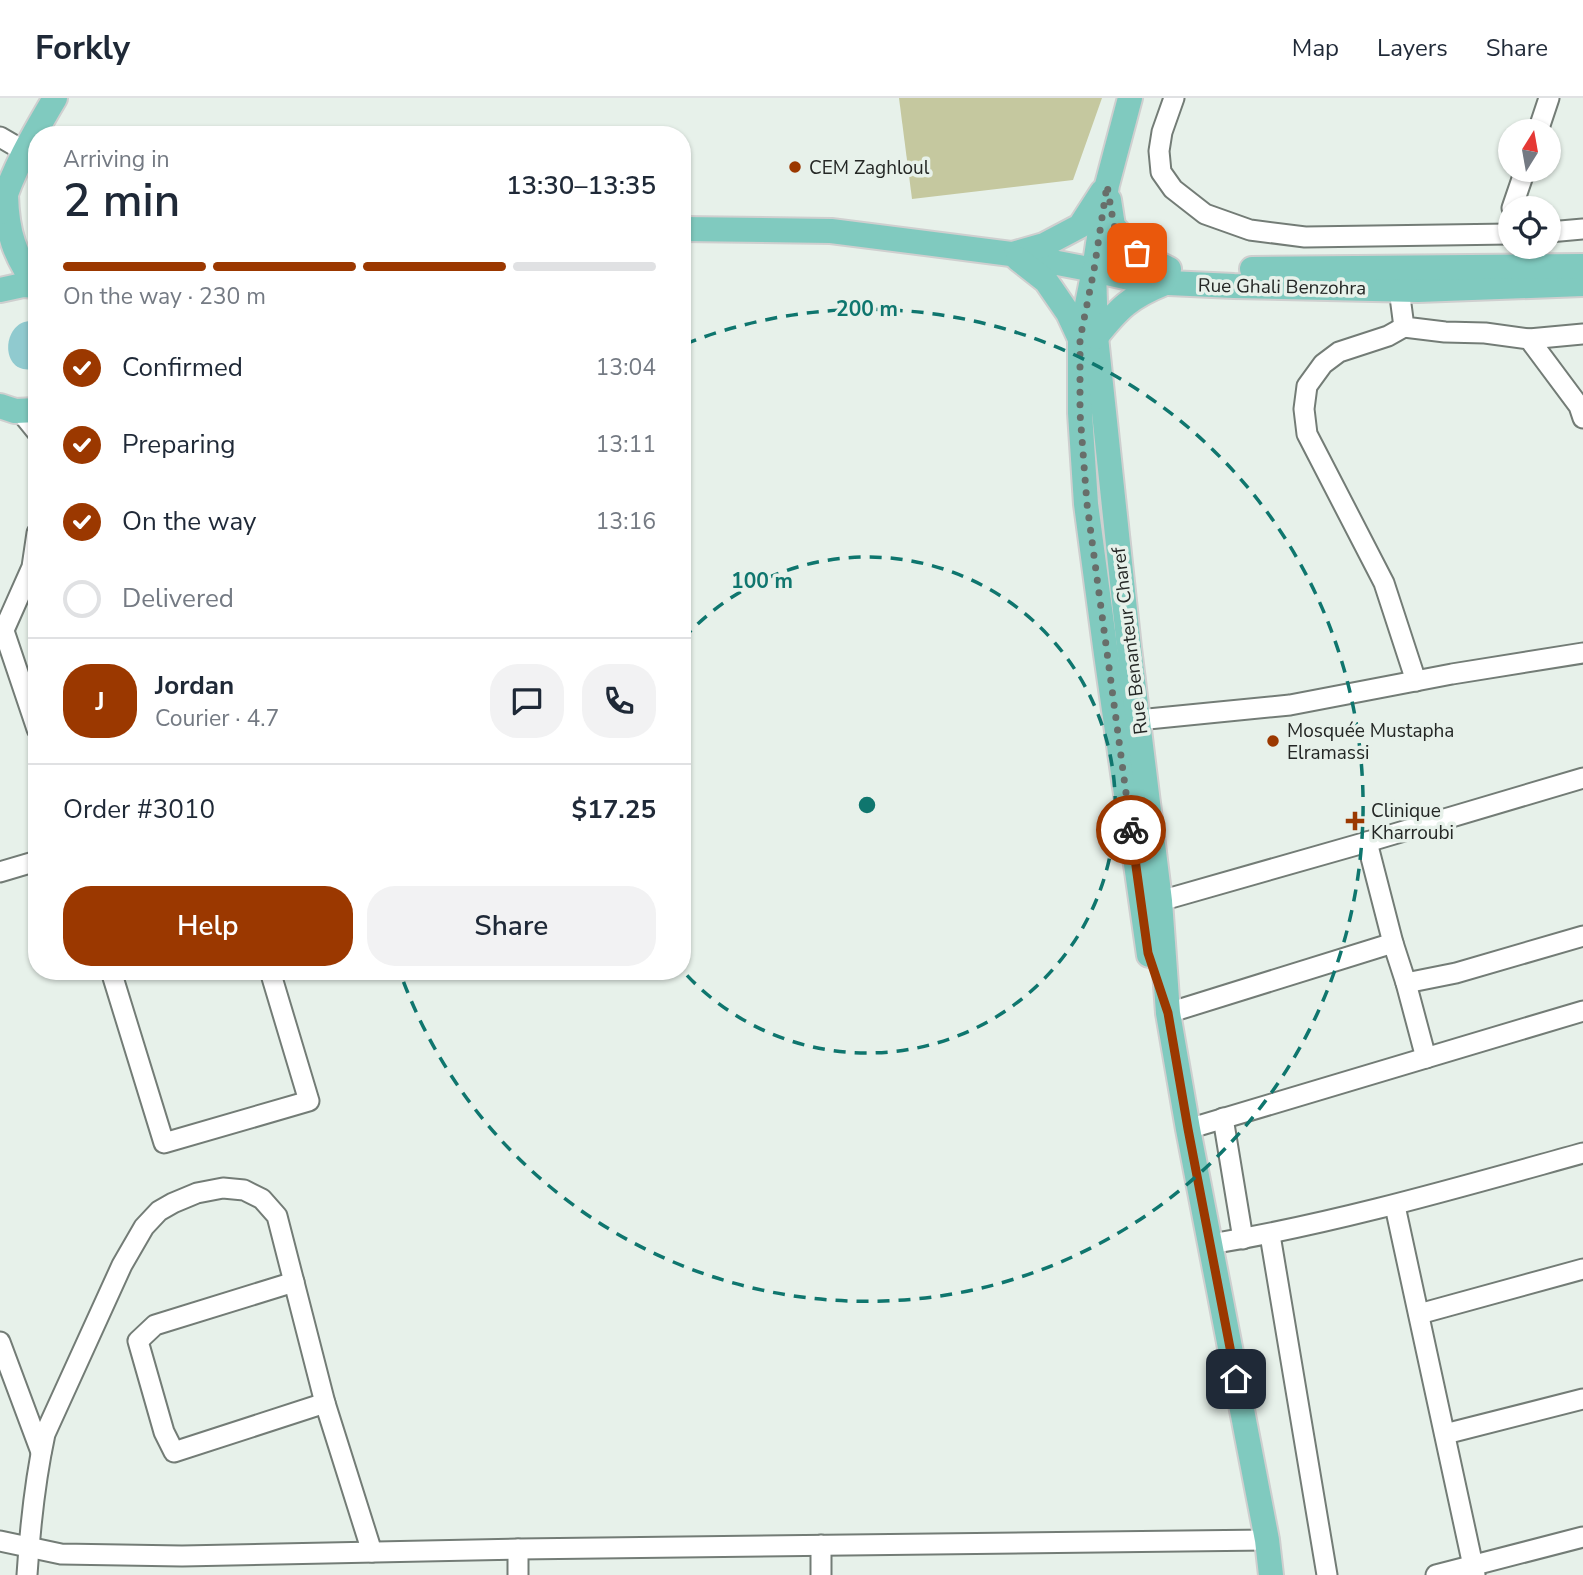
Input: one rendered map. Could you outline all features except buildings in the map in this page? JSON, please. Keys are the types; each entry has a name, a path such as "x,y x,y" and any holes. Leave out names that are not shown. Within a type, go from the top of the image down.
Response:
{"main road":[{"path":"38,126 54,98"},
{"name":"Rue Benanteur Charef","path":"1130,98 1107,185 1094,270 1080,413 1087,504 1104,640 1148,953 1168,1013"},
{"path":"28,144 3,201 15,252 28,274"},
{"path":"1012,254 1044,245 1080,226 1107,185"},
{"path":"1012,254 1046,281 1088,338 1116,312 1168,276 1137,253 1114,226 1107,185"},
{"name":"Rue Ghali Benzohra","path":"691,229 831,232 1012,254 1147,282 1168,276 1313,270 1583,266"},
{"name":"Rue Ghali Benzohra","path":"1168,276 1234,286 1418,290 1583,284"},
{"path":"0,290 28,285"},
{"name":"Rue Benanteur Charef","path":"1088,338 1160,901 1168,1013 1267,1540 1271,1575"}],"street":[{"path":"1174,98 1162,132 1159,151 1161,172 1173,189 1205,214 1250,230 1305,237 1498,234"},
{"path":"1542,119 1549,98"},
{"path":"0,137 24,151"},
{"path":"1561,231 1583,229"},
{"path":"1399,289 1404,327"},
{"path":"1416,681 1384,583 1307,434 1304,409 1307,386 1323,364 1339,352 1388,336 1404,327 1529,339 1583,334"},
{"path":"1529,339 1578,406 1583,418"},
{"path":"14,411 28,424"},
{"path":"28,580 2,635 28,705"},
{"path":"1138,720 1290,705 1583,653"},
{"path":"1160,901 1583,778"},
{"path":"1367,842 1426,1058"},
{"path":"0,872 28,864"},
{"path":"1406,982 1457,973 1583,936"},
{"path":"1168,1013 1393,943"},
{"path":"114,980 164,1143 309,1101 273,980"},
{"path":"1188,1129 1583,1011"},
{"path":"1223,1118 1243,1239"},
{"path":"1211,1244 1269,1235 1395,1206 1583,1153"},
{"path":"27,1575 45,1434 122,1265 144,1227 159,1211 197,1193 223,1188 244,1190 262,1199 277,1216 325,1403 372,1552"},
{"path":"1395,1206 1474,1570"},
{"path":"1269,1235 1326,1575"},
{"path":"1419,1314 1583,1269"},
{"path":"294,1283 155,1325 138,1341 164,1432 174,1452 325,1403"},
{"path":"0,1342 41,1453"},
{"path":"1445,1434 1583,1398"},
{"path":"1436,1575 1474,1570 1583,1537"},
{"path":"0,1541 61,1554 182,1565 372,1552 1267,1540"},
{"path":"821,1545 821,1575"},
{"path":"518,1549 518,1575"}],"green space":[{"path":"899,98 1102,98 1073,180 912,199"}],"water":[{"path":"28,321 28,369 16,366 8,350 13,331"}],"way so far":[{"path":"1131,830 1087,504 1080,413 1080,339 1107,185 1114,226 1137,253"}],"place":[{"name":"CEM Zaghloul","path":"795,167"},
{"name":"Mosquée Mustapha Elramassi","path":"1273,741"},
{"name":"Clinique Kharroubi","path":"1355,821"}],"route":[{"path":"1131,830 1148,953 1168,1013 1236,1379"}]}
